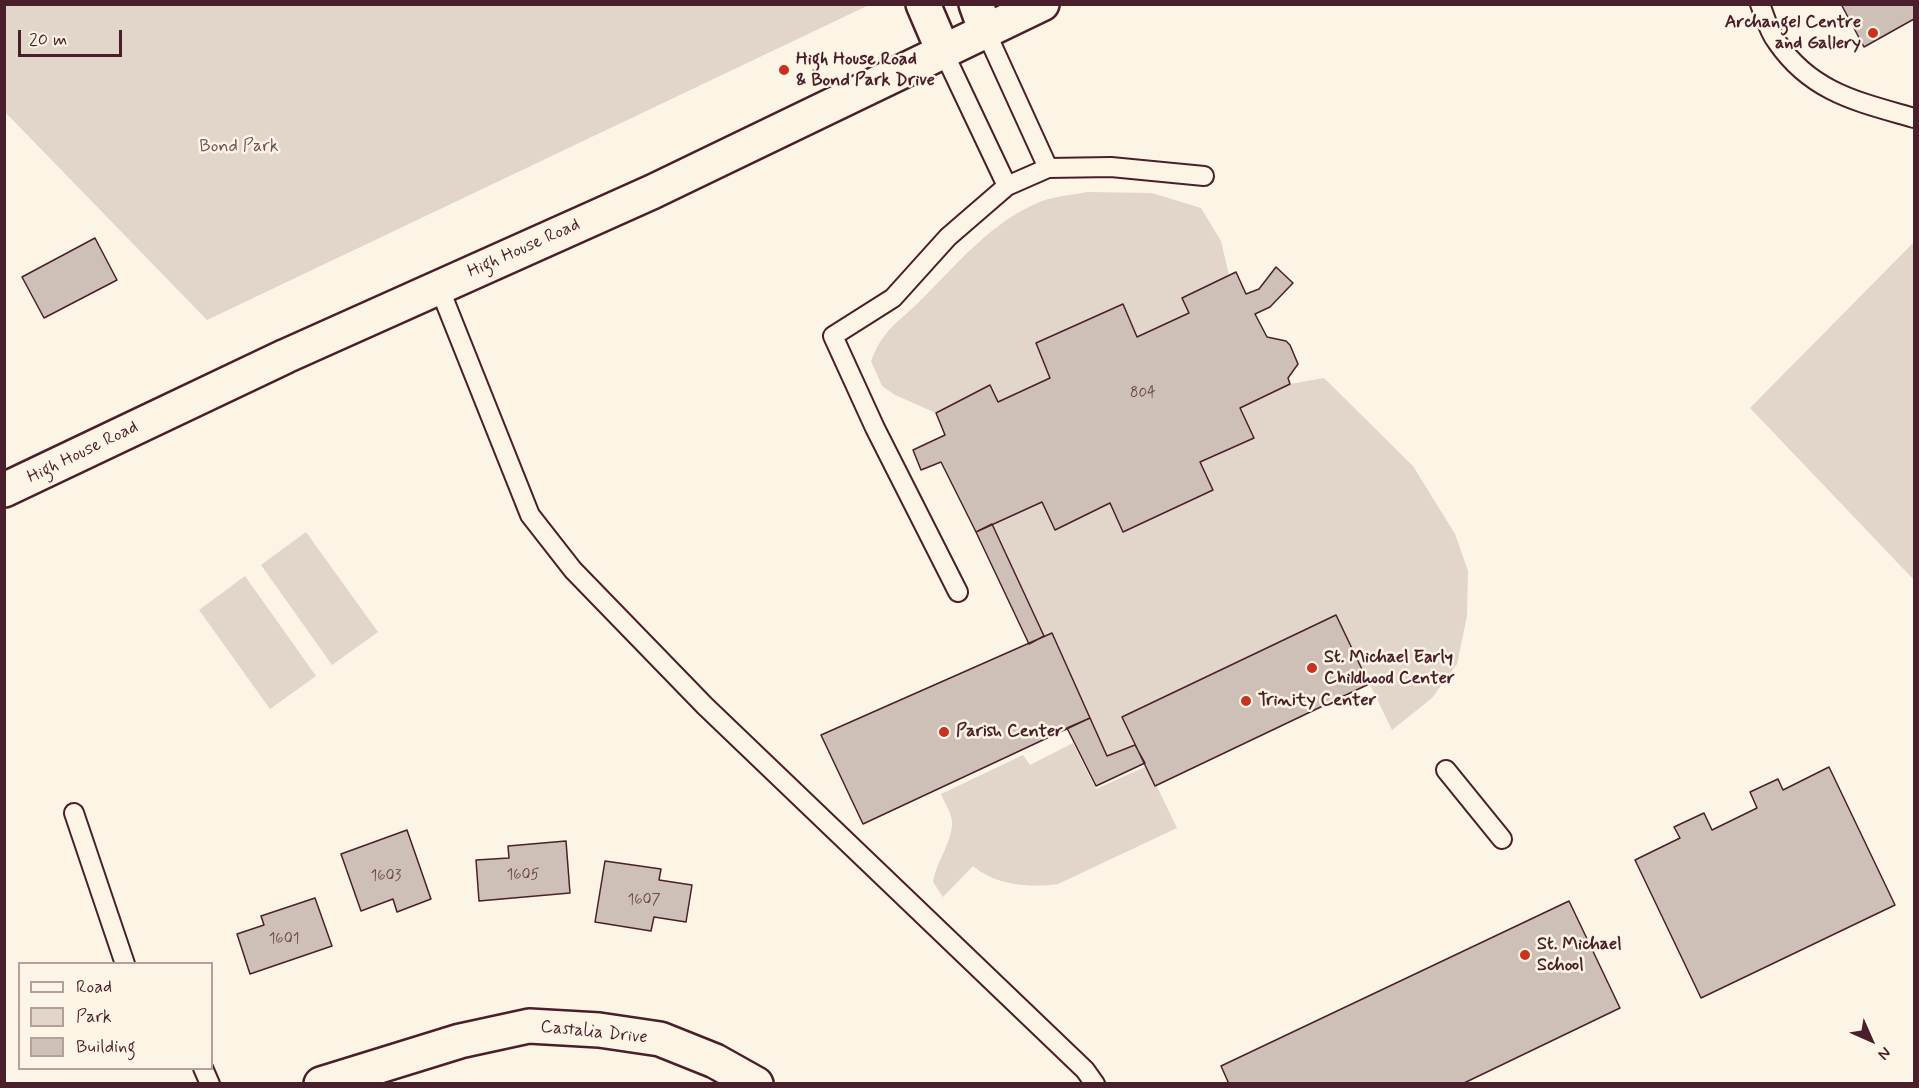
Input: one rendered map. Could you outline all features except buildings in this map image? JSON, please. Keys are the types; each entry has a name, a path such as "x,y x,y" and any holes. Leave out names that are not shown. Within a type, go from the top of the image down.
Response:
{"main road":[{"path":"923,4 944,53"},
{"name":"High House Road","path":"4,490 286,356 652,192 944,53 981,18 1042,4"},
{"name":"Castalia Drive","path":"321,1083 460,1041 528,1026 598,1030 660,1040 715,1061 756,1083"}],"lane":[{"path":"1760,4 1776,41 1804,75 1845,98 1914,118"},
{"path":"981,18 1048,168"},
{"path":"944,53 1006,186"},
{"path":"958,592 875,428 833,336 893,298 948,237 1006,186 1048,168 1112,167 1204,176"},
{"path":"439,287 530,514 573,570 705,706 1085,1070 1095,1083"},
{"path":"1446,770 1502,839"},
{"path":"74,813 125,962"}],"green space":[{"name":"Bond Park","path":"5,4 869,5 207,320 5,112"},
{"path":"1087,192 1152,193 1201,208 1221,241 1229,275 1183,297 1189,313 1137,337 1123,304 1036,343 1050,378 998,402 989,386 936,413 895,395 882,386 871,361 881,341 892,327 963,257 992,231 1024,209 1047,199"},
{"path":"1914,242 1914,580 1750,408"},
{"path":"1324,378 1413,466 1455,534 1468,571 1467,616 1457,664 1432,698 1392,730 1336,615 1122,717 1135,745 1107,756 1052,634 1044,636 992,525 1042,502 1055,530 1110,503 1124,532 1213,490 1200,462 1240,408 1290,384"},
{"path":"306,532 378,632 332,665 261,565"},
{"path":"245,576 316,676 270,709 199,610"},
{"path":"1073,743 1096,789 1147,766 1177,828 1058,884 1036,886 1013,884 992,877 973,866 943,897 933,882 950,836 952,821 941,794 1023,755 1030,765"}],"place":[{"name":"Archangel Centre and Gallery","path":"1873,33"},
{"name":"High House Road & Bond Park Drive","path":"784,70"},
{"name":"St. Michael Early Childhood Center","path":"1312,668"},
{"name":"Trinity Center","path":"1246,701"},
{"name":"Parish Center","path":"944,732"},
{"name":"St. Michael School","path":"1525,955"}]}
